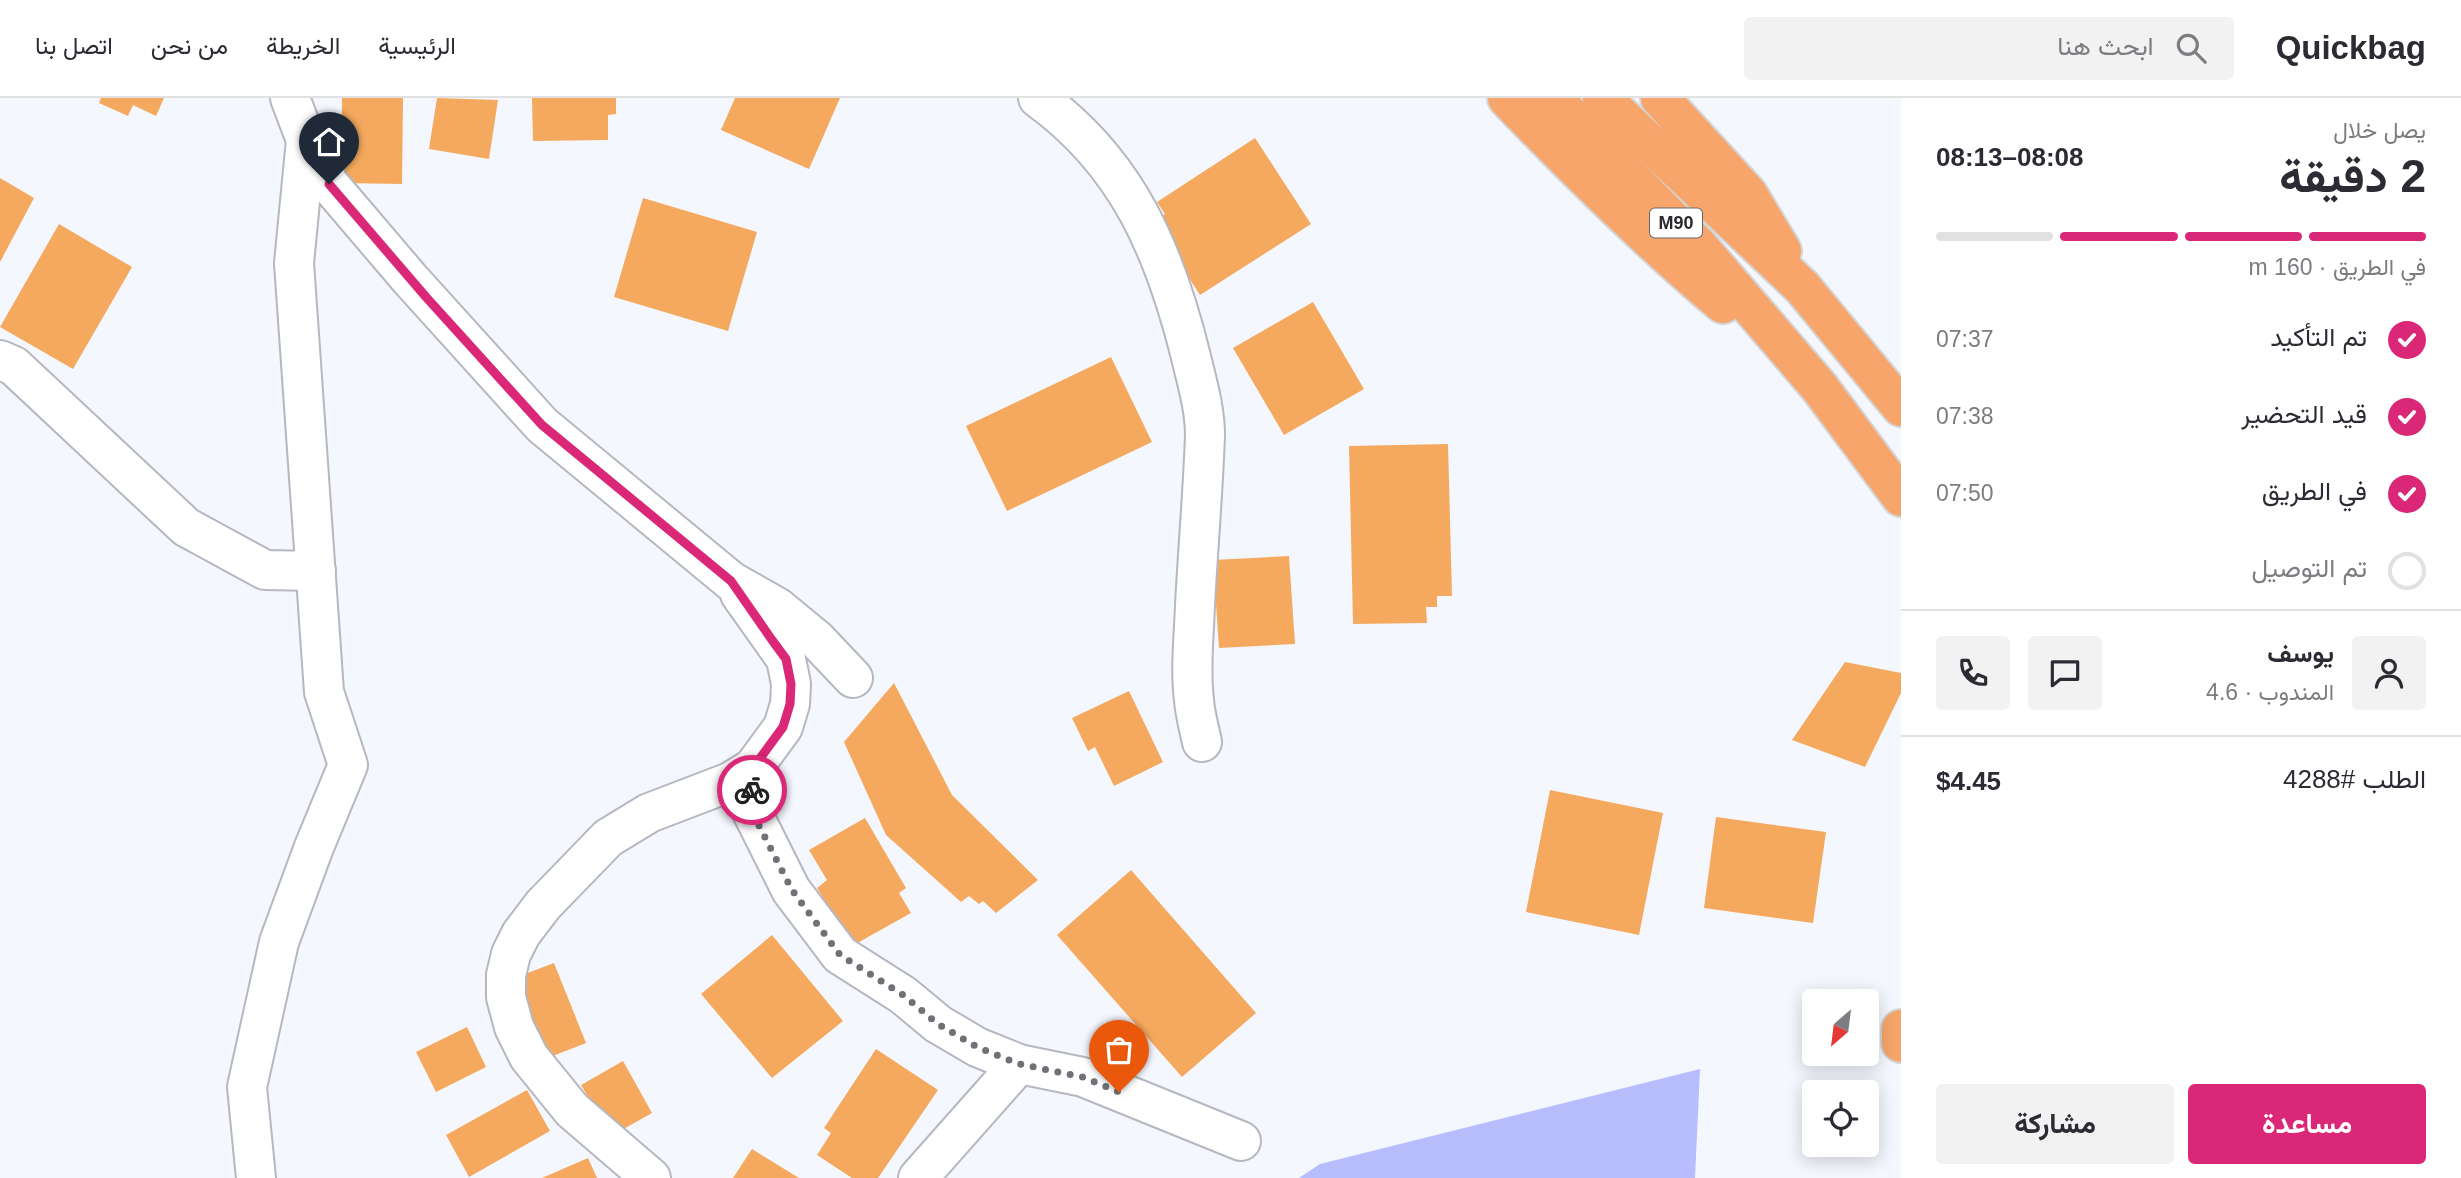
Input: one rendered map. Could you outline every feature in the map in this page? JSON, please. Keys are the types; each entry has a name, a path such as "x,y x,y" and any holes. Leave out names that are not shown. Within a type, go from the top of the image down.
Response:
{"highway":[{"path":"1507,98 1569,163 1676,263 1740,318 1791,355"},
{"name":"M90","path":"1553,98 1700,248 1820,388 1901,497"},
{"name":"M90","path":"1602,98 1802,287 1901,407"},
{"path":"1660,98 1748,194 1802,287"},
{"path":"1901,1029 1901,1043"}],"street":[{"path":"290,98 306,140 329,184 542,425 731,581 777,607 817,640 853,678"},
{"path":"1038,98 1063,117 1110,166 1147,224 1171,288 1187,342 1205,431 1191,662 1194,702 1202,742"},
{"path":"256,1178 247,1087 273,968 279,942 314,847 348,765 324,692 294,263 306,140"},
{"path":"0,360 15,366 186,527 265,570 316,571"},
{"path":"651,1178 572,1110 528,1057 514,1027 506,997 506,975 511,954 521,934 543,905 608,838 649,813 730,782 753,768 783,727 790,704 791,684 786,659 731,581"},
{"path":"753,768 751,810 792,890 840,955 903,995 938,1024 977,1047 1019,1064 1083,1077 1241,1140"},
{"path":"918,1178 1019,1064"}],"shaded area":[{"path":"1700,1069 1695,1178 1299,1178 1320,1164"}],"building":[{"path":"101,98 164,98 156,116 133,105 128,116 99,103"},
{"path":"342,98 403,98 402,184 341,183"},
{"path":"437,98 498,100 489,159 429,149"},
{"path":"532,98 616,98 616,114 608,115 608,140 533,141"},
{"path":"735,98 840,98 809,169 721,130"},
{"path":"1255,138 1311,224 1200,295 1153,222 1165,214 1157,202"},
{"path":"0,178 34,198 0,262"},
{"path":"643,198 757,232 728,331 614,297"},
{"path":"59,224 132,267 73,369 0,327"},
{"path":"1313,302 1364,389 1284,435 1233,348"},
{"path":"1111,357 1152,442 1007,511 966,426"},
{"path":"1448,444 1452,596 1437,596 1437,607 1426,607 1427,623 1353,624 1349,446"},
{"path":"1289,556 1295,644 1219,648 1213,560"},
{"path":"1845,662 1901,673 1901,693 1865,767 1792,740"},
{"path":"894,683 952,795 1038,880 996,913 983,901 979,904 969,896 961,902 886,835 844,742"},
{"path":"1129,691 1163,762 1114,786 1095,747 1088,751 1072,718"},
{"path":"1550,790 1663,813 1639,935 1526,912"},
{"path":"1716,817 1826,832 1813,923 1704,908"},
{"path":"865,818 906,888 899,893 911,913 852,946 817,888 827,880 809,850"},
{"path":"1131,870 1256,1013 1182,1077 1057,935"},
{"path":"772,935 843,1021 772,1078 701,994"},
{"path":"554,963 586,1043 540,1061 509,980"},
{"path":"467,1027 486,1067 436,1092 416,1052"},
{"path":"876,1049 938,1090 878,1178 852,1178 817,1155 831,1133 824,1128"},
{"path":"623,1061 652,1113 611,1136 581,1085"},
{"path":"527,1090 550,1131 469,1177 446,1135"},
{"path":"752,1149 799,1178 733,1178"},
{"path":"588,1158 597,1178 542,1178"}],"way so far":[{"path":"752,790 751,810 792,890 840,955 903,995 938,1024 977,1047 1019,1064 1083,1077 1119,1092"}],"route":[{"path":"329,184 426,297 542,425 731,581 786,659 791,684 790,704 783,727 753,768 752,790"}]}
